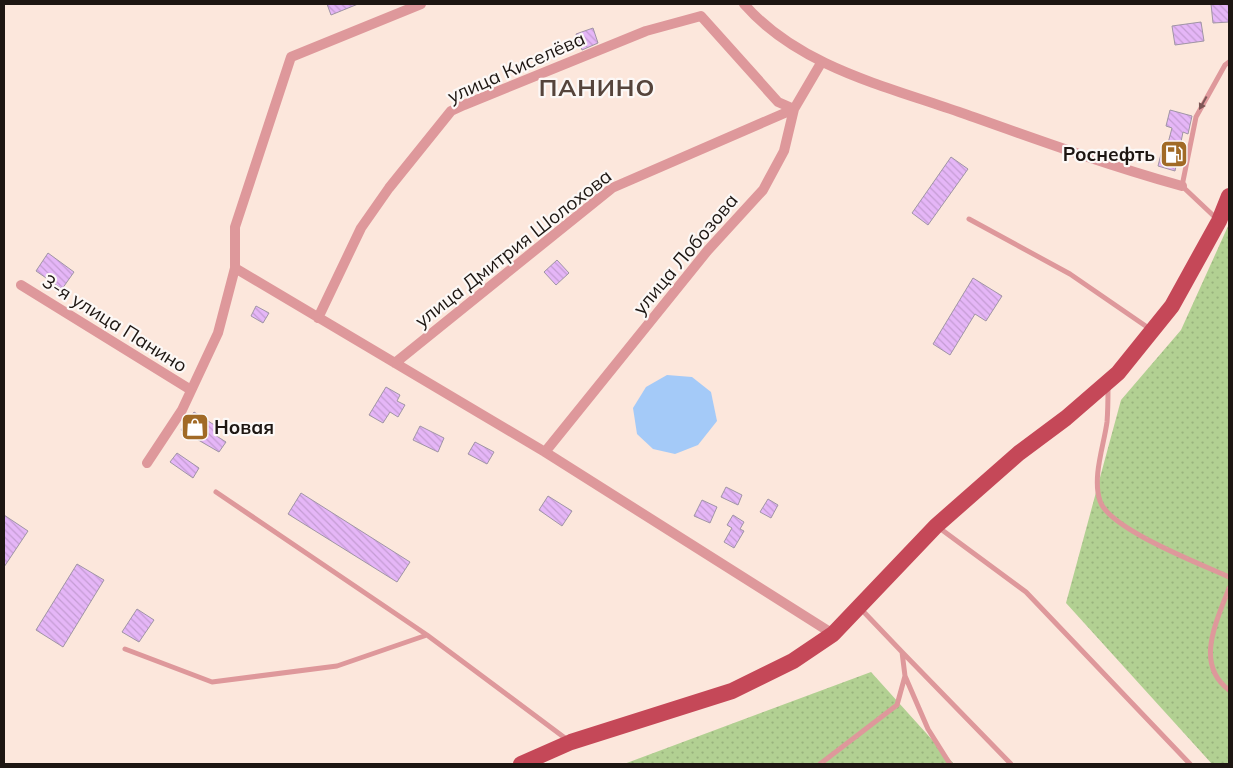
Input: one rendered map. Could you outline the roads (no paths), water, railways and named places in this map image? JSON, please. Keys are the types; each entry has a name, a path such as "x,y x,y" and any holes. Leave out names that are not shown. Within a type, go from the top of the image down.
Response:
{"main road":[{"path":"520,764 571,742 732,691 793,661 833,634 860,608 936,526 1019,453 1066,418 1118,373 1152,331 1191,275 1219,221 1229,196"}],"street":[{"path":"147,463 182,410 218,332 235,268 235,227 291,57 421,4"},
{"path":"744,4 760,22 821,63 1108,166 1182,186"},
{"name":"улица Киселёва","path":"318,318 361,228 389,188 451,111 464,105 646,30 701,16 778,102 794,109"},
{"name":"улица Лобозова","path":"545,452 708,250 763,190 784,151 794,109 821,63"},
{"name":"улица Дмитрия Шолохова","path":"395,363 612,188 794,109"},
{"path":"235,268 545,452 833,634"},
{"name":"3-я улица Панино","path":"21,285 191,390"}],"lane":[{"path":"1219,221 1182,186 1196,117 1224,65 1229,62"},
{"path":"969,219 1070,274 1152,331"},
{"path":"1108,381 1107,419 1098,479 1100,502 1114,519 1135,533 1229,578"},
{"path":"216,492 427,635 571,742"},
{"path":"936,526 1026,592 1190,764"},
{"path":"1229,588 1212,632 1209,655 1214,674 1229,690"},
{"path":"860,608 1011,764"},
{"path":"125,649 212,682 337,666 427,635"},
{"path":"902,652 905,676 928,729 950,764"},
{"path":"820,764 897,705 905,676"}],"water":[{"path":"667,375 692,377 711,392 717,421 698,445 675,454 653,449 637,434 633,408 646,387"}],"place":[{"name":"Роснефть","path":"1174,154"},
{"name":"Новая","path":"195,427"}],"district":[{"name":"ПАНИНО","path":"597,88"}]}
